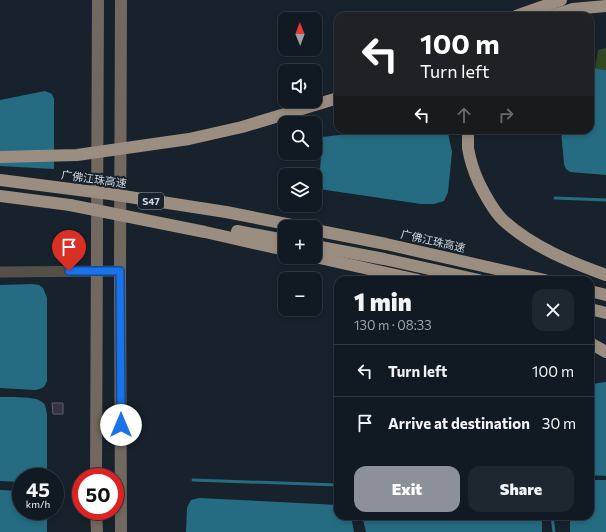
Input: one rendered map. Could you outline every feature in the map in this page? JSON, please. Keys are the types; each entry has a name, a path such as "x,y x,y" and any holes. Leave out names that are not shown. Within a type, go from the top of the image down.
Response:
{"highway":[{"path":"527,12 561,0"},
{"path":"563,12 573,9 606,6"},
{"path":"0,158 77,155 189,139 242,127 334,99"},
{"path":"468,134 468,149 475,173 486,198 503,220 525,237 556,255 586,268 606,274"},
{"name":"广佛江珠高速","path":"0,180 110,194 226,212 278,222"},
{"name":"S47","path":"0,196 237,231 278,239"},
{"path":"70,206 205,232 278,248"},
{"name":"广佛江珠高速","path":"322,231 386,244 527,276"},
{"path":"322,247 461,276"},
{"path":"322,258 401,276"},
{"path":"594,292 606,295"},
{"path":"594,310 606,313"},
{"path":"594,345 606,352"}],"main road":[{"path":"96,468 98,0"},
{"path":"121,0 121,532"},
{"path":"96,520 97,532"}],"street":[{"path":"0,272 120,271"}],"green space":[{"path":"606,48 606,70 595,69 598,50"}],"water":[{"path":"594,68 606,70 606,175 570,172 566,169 564,164 561,134 594,134"},
{"path":"45,91 52,94 54,99 54,169 0,166 0,100"},
{"path":"348,134 448,134 452,152 448,192 444,201 434,204 421,204 322,189 322,168 320,168 321,160 322,160 322,137"},
{"path":"0,285 39,285 43,288 47,298 47,381 43,387 35,390 0,388"},
{"path":"606,382 606,476 594,475 594,384"},
{"path":"0,397 22,397 39,400 46,407 47,414 47,468 12,468 12,482 0,481"},
{"path":"594,480 606,480 606,532 570,532 570,520 594,520"},
{"path":"0,490 12,491 12,520 47,520 47,532 0,532"},
{"path":"199,498 334,505 334,520 352,520 354,532 186,532 187,508 191,500"},
{"path":"363,520 542,520 542,532 366,532"}],"building":[{"path":"52,403 63,403 63,414 53,414"}],"waterway":[{"path":"555,198 606,200"},
{"path":"193,480 334,485"},
{"path":"552,520 554,532"}],"route":[{"path":"69,271 120,271 121,425"}]}
